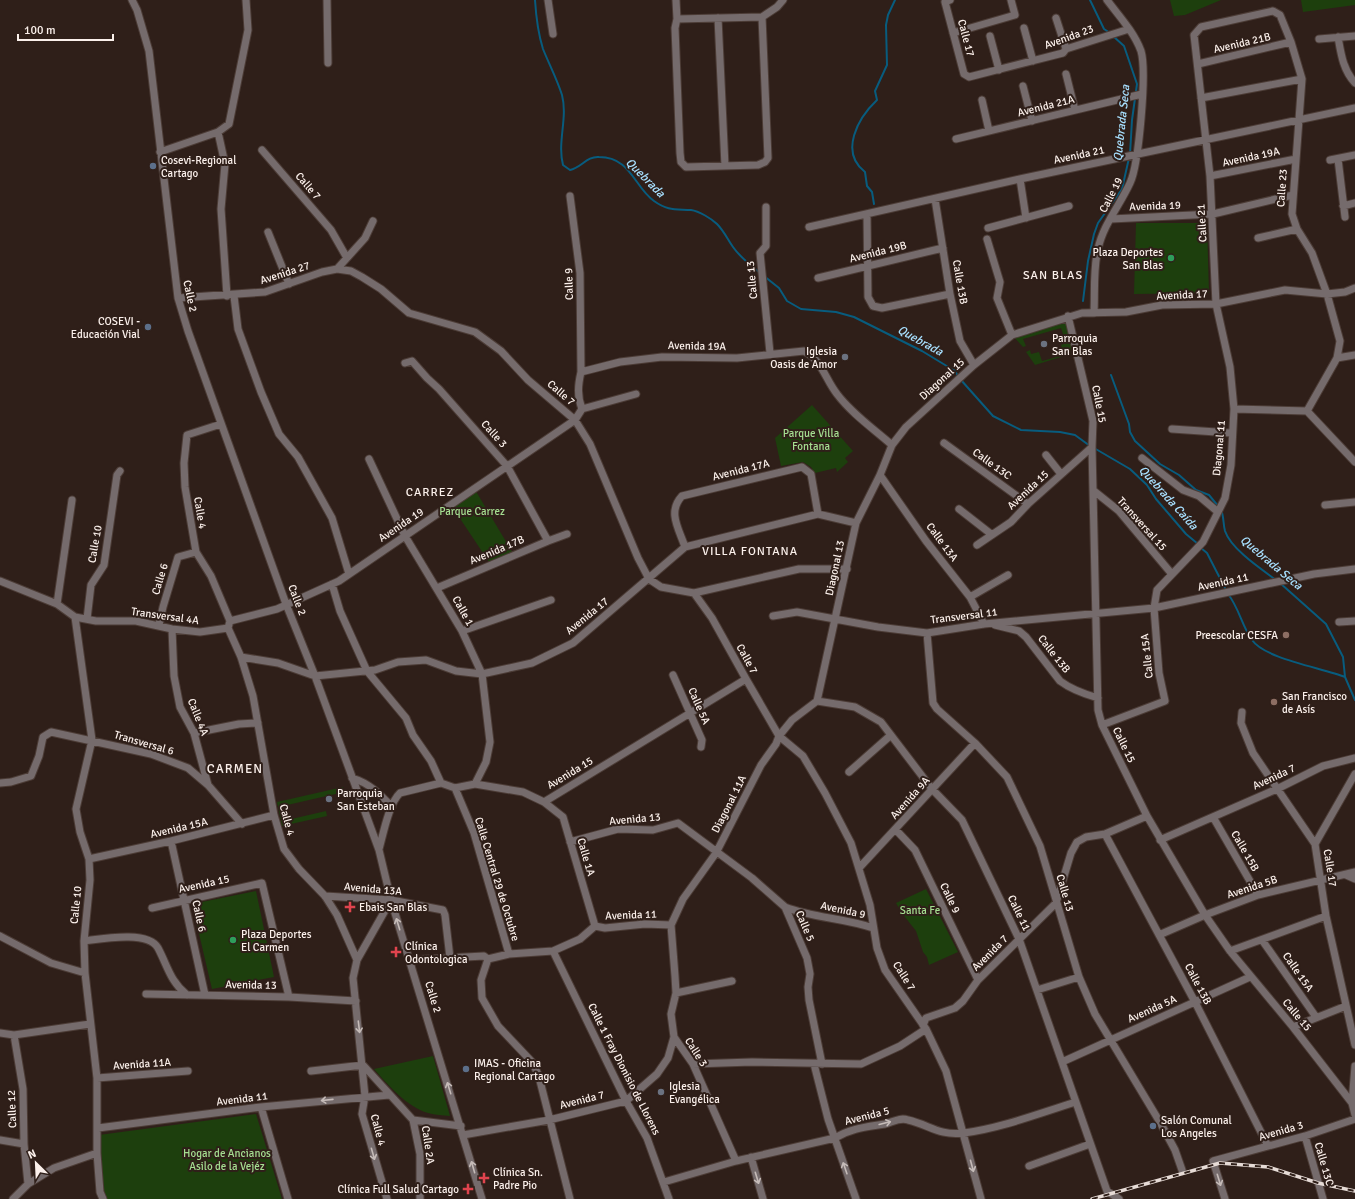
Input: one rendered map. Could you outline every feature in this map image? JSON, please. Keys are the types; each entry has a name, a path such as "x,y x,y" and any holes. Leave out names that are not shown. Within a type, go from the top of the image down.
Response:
{"street":[{"name":"Calle 2","path":"132,0 137,10 149,51 178,298 221,424 286,604 315,676 379,850 391,900 482,1199"},
{"path":"160,152 218,132 229,124 232,117 248,30 246,0"},
{"path":"327,0 328,63"},
{"path":"548,0 553,34"},
{"path":"676,0 677,19 675,28 680,153 681,162 686,167 758,165 765,162 768,158 762,17"},
{"path":"677,19 762,17 777,7 782,0"},
{"path":"953,33 1015,15 1011,0"},
{"name":"Calle 19","path":"1094,313 1097,253 1104,232 1131,182 1138,154 1144,78 1141,52 1129,29 1107,0"},
{"name":"Calle 17","path":"947,1 953,33 964,74 969,77"},
{"name":"Calle 23","path":"1194,35 1201,27 1273,11 1280,15 1291,42 1302,79 1292,214 1297,229 1312,253 1327,294 1340,341 1337,358"},
{"path":"718,18 725,166"},
{"path":"1056,18 1066,49"},
{"path":"1024,28 1033,61"},
{"name":"Avenida 23","path":"969,77 1062,53 1066,49 1129,29"},
{"name":"Calle 21","path":"1194,35 1210,176 1213,214 1216,304 1230,367 1234,409"},
{"path":"990,36 999,70"},
{"path":"1319,39 1355,36"},
{"path":"1338,37 1342,61 1348,76 1355,83"},
{"name":"Avenida 21B","path":"1198,64 1291,42"},
{"path":"1066,74 1075,110"},
{"path":"1201,98 1302,79"},
{"path":"1024,86 1032,121"},
{"name":"Avenida 21A","path":"956,139 1142,94"},
{"path":"982,100 989,131"},
{"name":"Avenida 21","path":"809,227 935,200 1020,179 1355,108"},
{"path":"218,132 226,164 221,208 227,296"},
{"name":"Calle 7","path":"262,150 331,230 347,258"},
{"path":"1330,160 1355,155"},
{"path":"1338,158 1345,217"},
{"name":"Avenida 19A","path":"1210,176 1296,159"},
{"path":"1020,179 1026,218"},
{"name":"Avenida 19","path":"1112,219 1213,214 1293,195"},
{"name":"Calle 9","path":"570,196 580,272 581,372 578,385 579,401 582,409"},
{"name":"Calle 13B","path":"935,200 950,294 960,341 974,365"},
{"path":"1343,206 1355,203"},
{"path":"988,228 1069,206"},
{"name":"Calle 13","path":"766,207 766,246 760,253 770,353"},
{"path":"867,215 868,297 873,306 882,308 950,294"},
{"path":"338,269 365,238 373,220"},
{"path":"1258,238 1297,229"},
{"path":"268,232 289,284"},
{"path":"987,239 1000,282 997,298 1012,335"},
{"name":"Avenida 19B","path":"818,278 867,265 943,248"},
{"name":"Avenida 27","path":"178,298 234,296 265,292 322,272 338,269"},
{"name":"Calle 7","path":"338,269 351,271 362,277 381,289 408,313 475,332 501,351 528,380 575,420 590,444 638,558 649,579"},
{"name":"Avenida 17","path":"1012,335 1068,316 1082,313 1126,312 1162,306 1216,304 1285,290 1327,294 1345,292 1355,288"},
{"path":"234,296 238,328 261,392 280,434 298,457 332,518 348,574"},
{"name":"Calle 15","path":"1068,316 1093,421 1092,447 1098,698 1102,725 1160,840 1205,915 1230,952 1293,1027 1342,1089 1352,1103 1355,1115"},
{"name":"Diagonal 15","path":"892,445 906,427 974,365 1012,335"},
{"name":"Avenida 19A","path":"581,372 620,362 662,357 738,358 804,350 812,354 822,367 836,394 892,445"},
{"path":"1307,411 1337,358 1355,355"},
{"name":"Calle 3","path":"405,363 412,361 508,466 548,541"},
{"path":"582,409 636,394"},
{"name":"Avenida 19","path":"229,625 277,609 332,584 575,420 582,409"},
{"path":"1234,409 1307,411 1355,462"},
{"name":"Diagonal 11","path":"1154,608 1157,590 1202,542 1225,498 1231,465 1231,433 1234,409"},
{"name":"Calle 4","path":"221,424 187,435 184,463 185,487 196,552 211,576 241,657 253,696 274,815 284,849 299,869 324,896 337,915 356,960 353,978 364,1065 365,1096 362,1114 386,1199"},
{"path":"1172,429 1231,433"},
{"name":"Calle 13C","path":"944,442 1028,504"},
{"name":"Diagonal 13","path":"817,701 856,523 880,475 892,445"},
{"name":"Avenida 15","path":"976,545 1011,522 1028,504 1092,447"},
{"path":"1046,455 1061,474"},
{"path":"1142,458 1183,490 1199,496 1218,512"},
{"name":"Calle 1","path":"369,459 405,536 438,588 462,631 482,674 490,742 486,762 475,784"},
{"name":"Avenida 17A","path":"685,547 674,512 676,503 682,496 802,467 811,474 818,514"},
{"name":"Calle 10","path":"87,619 91,585 104,565 117,474 120,471"},
{"name":"Calle 13A","path":"880,475 926,541 970,598 984,624"},
{"name":"Transversal 15","path":"1094,491 1119,511 1171,574"},
{"path":"57,604 72,500"},
{"path":"1325,505 1355,502"},
{"path":"959,509 991,534"},
{"name":"Avenida 17","path":"315,676 367,671 398,662 426,660 456,671 482,674 532,663 573,643 685,547 818,514 856,523"},
{"name":"Avenida 17B","path":"438,588 567,534"},
{"name":"Calle 6","path":"159,625 178,557 196,552"},
{"path":"649,579 661,587 694,593 799,568 847,569"},
{"name":"Avenida 11","path":"1096,614 1154,608 1314,574 1355,569"},
{"path":"970,598 1008,575"},
{"path":"0,581 57,604 75,617"},
{"path":"332,584 340,611 367,671 406,718 413,735 431,761 441,783"},
{"name":"Calle 7","path":"694,593 712,618 780,736 803,756 825,793 850,843 870,905 877,948 885,970 924,1027 946,1071 981,1199"},
{"path":"462,631 551,600"},
{"name":"Calle 15A","path":"1102,725 1165,701 1159,673 1154,608"},
{"path":"774,616 797,612 835,618"},
{"name":"Transversal 11","path":"835,618 878,627 928,632 992,623 1096,614"},
{"name":"Calle 10","path":"75,617 92,740 76,809 80,832 89,859 90,880 84,941 85,973 97,1078 97,1153 100,1192 102,1199"},
{"name":"Transversal 4A","path":"75,617 96,621 136,621 172,629 200,632 229,625"},
{"path":"1339,622 1355,621"},
{"name":"Calle 13B","path":"992,623 1019,631 1034,646 1060,681 1075,691 1098,698"},
{"name":"Calle 4A","path":"172,629 174,676 180,707 194,733 208,785 242,824"},
{"name":"Calle 13","path":"928,632 933,703 937,709 975,743 1007,777 1040,846 1079,977 1095,1014 1161,1124 1175,1150 1182,1170"},
{"path":"241,657 278,663 315,676"},
{"name":"Calle 5A","path":"673,674 689,714 702,740 701,747"},
{"name":"Avenida 15","path":"455,788 475,784 523,792 544,802 746,679"},
{"name":"Calle 11","path":"817,701 855,708 881,722 932,789 962,820 1019,939 1090,1144 1108,1191 1119,1199"},
{"name":"Diagonal 11A","path":"671,925 683,899 716,853 761,765 792,720 817,701"},
{"name":"Calle 17","path":"1242,712 1241,722 1253,752 1315,844 1326,916 1355,1045"},
{"path":"194,733 239,724 258,723"},
{"path":"0,783 11,782 31,776 39,756 42,737 50,732 92,740"},
{"path":"849,772 891,735"},
{"name":"Transversal 6","path":"92,740 151,754 181,765 188,768 208,785"},
{"name":"Avenida 9A","path":"859,868 896,830 975,743"},
{"name":"Avenida 7","path":"1160,840 1277,789 1323,766 1355,758"},
{"path":"1315,844 1355,774"},
{"path":"352,778 363,781 371,786 392,807"},
{"path":"379,850 392,807 396,797 400,793 441,783 455,788"},
{"name":"Calle Central 29 de Octubre","path":"455,788 474,833 509,954"},
{"name":"Calle 1A","path":"544,802 563,817 595,926"},
{"name":"Avenida 15A","path":"89,859 171,841 274,815"},
{"name":"Avenida 7","path":"693,1064 752,1062 861,1064 900,1046 924,1027 926,1018 955,1008 963,1001 978,980 1056,903 1071,853 1077,842 1086,837 1105,834 1147,816"},
{"name":"Calle 15B","path":"1213,817 1258,895"},
{"name":"Calle 5","path":"678,822 716,853 752,878 785,907 807,958 810,974 808,987 809,1000 822,1064"},
{"name":"Avenida 13","path":"570,842 618,829 653,830 678,822"},
{"name":"Calle 9","path":"896,830 915,850 978,980"},
{"name":"Calle 13B","path":"1105,834 1195,1002 1268,1146"},
{"name":"Calle 6","path":"171,841 204,995"},
{"name":"Avenida 5B","path":"1159,935 1205,915 1258,895 1320,879 1355,872"},
{"path":"1346,875 1355,879"},
{"name":"Avenida 15","path":"152,908 262,883 289,997"},
{"name":"Avenida 13A","path":"324,896 391,900 443,910 445,915 450,958"},
{"path":"356,960 391,900"},
{"name":"Avenida 9","path":"785,907 796,912 858,923 873,928"},
{"path":"386,908 392,908 394,910"},
{"path":"1230,952 1326,916"},
{"name":"Avenida 11","path":"410,960 484,956 488,959 509,954 553,952 580,939 595,926 605,928 645,924 671,925"},
{"name":"Calle 3","path":"671,925 676,993 671,1014 674,1037 693,1064 736,1161"},
{"path":"0,936 51,963 85,973"},
{"path":"84,941 126,936 143,939 157,946 176,986 187,995"},
{"name":"Calle 15A","path":"1262,940 1316,1017"},
{"name":"Calle 1 Fray Dionisio de Llorens","path":"553,952 626,1101 647,1138 669,1199"},
{"path":"488,959 481,980 482,998 498,1026 533,1063 539,1077 570,1199"},
{"path":"1037,990 1079,977"},
{"name":"Avenida 5A","path":"1062,1062 1250,977"},
{"path":"676,993 732,981"},
{"name":"Avenida 13","path":"146,994 289,997 356,1001"},
{"path":"1293,1027 1346,1006"},
{"path":"0,1033 14,1035 90,1024"},
{"name":"Calle 12","path":"14,1035 23,1089 24,1144 28,1184"},
{"name":"Avenida 7","path":"463,1135 549,1120 626,1101 657,1074 668,1058 674,1037"},
{"path":"814,1064 835,1138 856,1199"},
{"path":"311,1071 364,1065"},
{"name":"Calle 2A","path":"364,1065 389,1095 413,1120 420,1154 420,1199"},
{"path":"1352,1103 1355,1066"},
{"name":"Avenida 11A","path":"97,1078 188,1071"},
{"path":"1342,1089 1353,1086"},
{"name":"Avenida 11","path":"98,1128 261,1107 365,1096 389,1095"},
{"name":"Avenida 5","path":"664,1182 736,1161 835,1138 851,1130 900,1119 908,1119 932,1130 945,1133 964,1133 1002,1125 1076,1102"},
{"path":"261,1107 288,1199"},
{"name":"Avenida 3","path":"1225,1199 1212,1161 1305,1136 1355,1119"},
{"path":"413,1120 461,1126"},
{"name":"Calle 13C","path":"1305,1136 1323,1199"},
{"path":"0,1140 24,1144"},
{"path":"1029,1166 1090,1144"},
{"path":"12,1199 28,1184 54,1168 97,1153"},
{"path":"751,1158 763,1199"}],"green space":[{"path":"1170,0 1221,0 1185,15 1174,16"},
{"path":"1301,0 1355,0 1355,5 1303,12"},
{"name":"Plaza Deportes San Blas","path":"1136,223 1207,223 1209,293 1134,294"},
{"path":"1065,320 1074,353 1035,365 1026,352 1030,350 1031,354 1039,352 1042,361 1064,355 1061,345 1066,343 1061,328 1023,339 1026,346 1023,347 1015,338"},
{"name":"Parque Villa Fontana","path":"812,405 853,451 845,458 848,462 837,472 836,468 815,473 811,467 803,462 781,466 775,438"},
{"name":"Parque Carrez","path":"474,488 514,555 491,565 451,505"},
{"path":"343,787 344,792 283,806 287,820 326,811 327,816 282,826 277,802"},
{"name":"Santa Fe","path":"926,889 958,952 929,965 916,931 896,903"},
{"name":"Plaza Deportes El Carmen","path":"256,891 274,977 212,989 192,904"},
{"path":"433,1056 450,1116 428,1113 413,1106 398,1095 374,1069"},
{"name":"Hogar de Ancianos Asilo de la Vejéz","path":"256,1114 282,1199 107,1199 102,1184 99,1135"}],"waterway":[{"name":"Quebrada","path":"535,0 541,43 560,89 564,104 561,148 563,165 570,170 595,157 610,158 618,162 625,167 641,188 654,201 672,209 698,212 715,222 739,254 759,272"},
{"name":"Quebrada Caída","path":"874,204 872,192 867,186 865,172 857,164 853,155 852,145 858,125 863,116 877,100 875,91 887,65 886,25 888,15 895,0"},
{"name":"Quebrada Seca","path":"1090,0 1104,29 1110,33"},
{"name":"Quebrada Seca","path":"1113,36 1124,46 1137,84 1132,120 1130,154"},
{"name":"Quebrada Seca","path":"1083,301 1088,261 1094,234 1098,223 1122,189 1129,158"},
{"name":"Quebrada","path":"764,276 779,288 787,301 801,309 836,312 854,317 922,351 955,371"},
{"name":"Quebrada Caída","path":"958,376 955,371 960,362"},
{"name":"Quebrada Seca","path":"1111,375 1129,424 1130,432 1135,441 1160,464 1179,475 1196,490 1209,495 1218,506"},
{"name":"Quebrada Caída","path":"961,380 993,416 1021,430 1060,432 1075,435 1090,446"},
{"name":"Quebrada Caída","path":"1094,448 1130,469 1147,485 1156,499 1186,534 1198,544"},
{"name":"Quebrada Seca","path":"1221,510 1225,531 1233,545 1247,558 1276,580"},
{"name":"Quebrada Caída","path":"1201,548 1207,553 1226,590"},
{"name":"Quebrada Seca","path":"1280,583 1326,624 1343,657 1345,677 1355,700"},
{"name":"Quebrada Caída","path":"1228,594 1232,599 1249,635 1259,647 1281,658 1345,677"}],"railway":[{"path":"1092,1199 1220,1163 1268,1167 1318,1183 1355,1191"}],"place":[{"name":"Cosevi-Regional Cartago","path":"153,166"},
{"name":"Plaza Deportes San Blas","path":"1171,258"},
{"name":"COSEVI - Educación Vial","path":"148,327"},
{"name":"Parroquia San Blas","path":"1044,344"},
{"name":"Iglesia Oasis de Amor","path":"845,357"},
{"name":"Preescolar CESFA","path":"1286,635"},
{"name":"San Francisco de Asís","path":"1274,702"},
{"name":"Parroquia San Esteban","path":"329,799"},
{"name":"Ebais San Blas","path":"350,907"},
{"name":"Plaza Deportes El Carmen","path":"233,940"},
{"name":"Clínica Odontologica","path":"396,952"},
{"name":"IMAS - Oficina Regional Cartago","path":"466,1069"},
{"name":"Iglesia Evangélica","path":"661,1092"},
{"name":"Salón Comunal Los Angeles","path":"1153,1126"},
{"name":"Clínica Sn. Padre Pio","path":"484,1178"},
{"name":"Clínica Full Salud Cartago","path":"468,1189"}],"district":[{"name":"SAN BLAS","path":"1053,275"},
{"name":"CARREZ","path":"430,492"},
{"name":"VILLA FONTANA","path":"750,551"},
{"name":"CARMEN","path":"235,769"}]}
